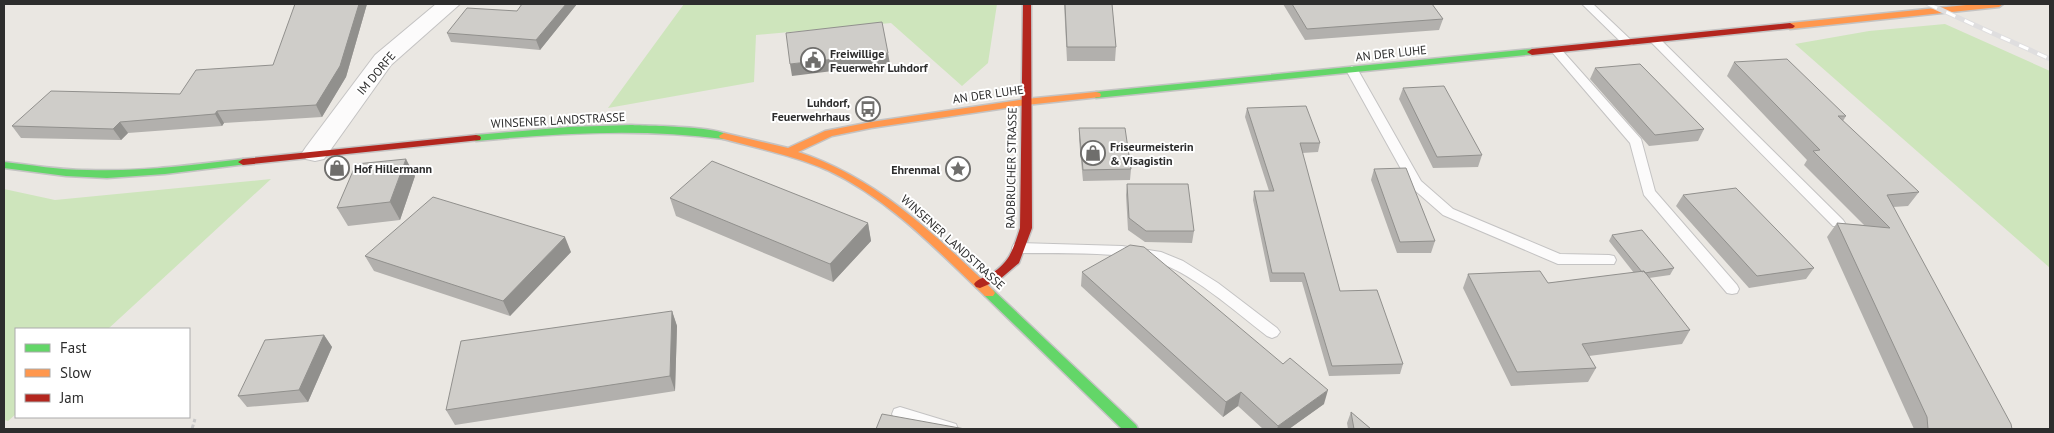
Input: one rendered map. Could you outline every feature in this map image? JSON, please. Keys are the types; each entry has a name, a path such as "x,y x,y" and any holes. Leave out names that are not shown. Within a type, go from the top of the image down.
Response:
{"street":[{"name":"IM DORFE","path":"315,154 383,60 449,4"},
{"name":"RADBRUCHER STRASSE","path":"980,284 994,277 1015,260 1026,228 1027,4"},
{"name":"AN DER LUHE","path":"791,151 829,133 871,124 1026,102 1628,43 1999,4"},
{"name":"WINSENER LANDSTRASSE","path":"4,165 45,172 101,174 154,172 542,132 603,129 673,130 731,136 791,151 849,177 896,208 980,284 1131,429"}],"lane":[{"path":"1586,4 1628,43"},
{"path":"1655,40 1838,224"},
{"path":"1556,50 1636,142 1649,192 1732,289"},
{"path":"1352,70 1416,184 1448,212 1558,259 1609,260"},
{"path":"1019,248 1122,251 1156,256 1178,265 1213,288 1272,332"},
{"path":"900,414 950,429"}],"path":[{"path":"192,429 195,420"}],"green space":[{"path":"684,4 997,4 988,63 962,86 891,23 756,35 754,82 608,108"},
{"path":"1945,24 2050,71 2050,268 1795,44 1869,31"},
{"path":"271,179 109,328 15,328 15,415 8,421 4,420 4,189 55,200"}],"building":[{"path":"295,4 359,4 340,66 316,105 217,111 215,114 120,122 113,129 12,126 51,91 180,94 196,70 273,65"},
{"path":"522,4 566,4 536,40 447,33 467,8 517,11"},
{"path":"1065,4 1112,4 1116,47 1067,47"},
{"path":"1292,4 1432,4 1443,19 1307,29"},
{"path":"882,22 888,53 790,64 786,33"},
{"path":"1787,59 1846,116 1838,116 1919,192 1887,195 2012,429 1928,429 1927,417 1837,223 1890,228 1813,151 1820,150 1734,62"},
{"path":"1640,64 1704,129 1655,135 1595,68"},
{"path":"1444,86 1482,155 1437,157 1403,88"},
{"path":"1306,106 1320,143 1300,143 1340,291 1377,290 1403,364 1332,366 1304,273 1272,273 1254,191 1274,191 1247,108"},
{"path":"1079,128 1125,128 1131,169 1083,170"},
{"path":"406,159 390,202 337,208 356,164"},
{"path":"712,161 868,223 830,264 670,198"},
{"path":"1406,168 1435,241 1400,242 1374,169"},
{"path":"1127,184 1188,184 1194,231 1146,231 1129,218"},
{"path":"1736,188 1814,268 1757,276 1683,195"},
{"path":"433,197 565,237 503,301 365,256"},
{"path":"1642,230 1674,268 1642,272 1612,235"},
{"path":"1130,245 1144,247 1283,364 1290,358 1328,390 1278,426 1241,392 1226,402 1082,272"},
{"path":"1540,271 1548,283 1644,271 1690,330 1582,344 1596,368 1517,372 1468,274"},
{"path":"672,311 670,376 446,410 461,341"},
{"path":"324,335 299,390 238,396 265,340"},
{"path":"1351,412 1371,429 1354,429"},
{"path":"882,414 965,429 876,429"}],"railway":[{"path":"1928,4 2050,59"}],"traffic: fast":[{"path":"1096,95 1532,52"},
{"path":"476,138 538,132 631,128 662,129 724,136"},
{"path":"4,165 66,173 107,174 165,171 243,162"},
{"path":"989,293 1131,429"}],"traffic: slow":[{"path":"1790,26 1999,4"},
{"path":"791,151 829,133 871,125 1026,102 1096,95"},
{"path":"724,136 760,144 814,161 864,186 913,222 989,293"}],"traffic: jam":[{"path":"980,284 995,277 1015,260 1026,228 1027,4"},
{"path":"1532,52 1790,26"},
{"path":"243,162 476,138"}],"place":[{"name":"Freiwillige Feuerwehr Luhdorf","path":"813,60"},
{"name":"Luhdorf, Feuerwehrhaus","path":"868,109"},
{"name":"Friseurmeisterin & Visagistin","path":"1093,153"},
{"name":"Hof Hillermann","path":"337,168"},
{"name":"Ehrenmal","path":"958,169"}]}
